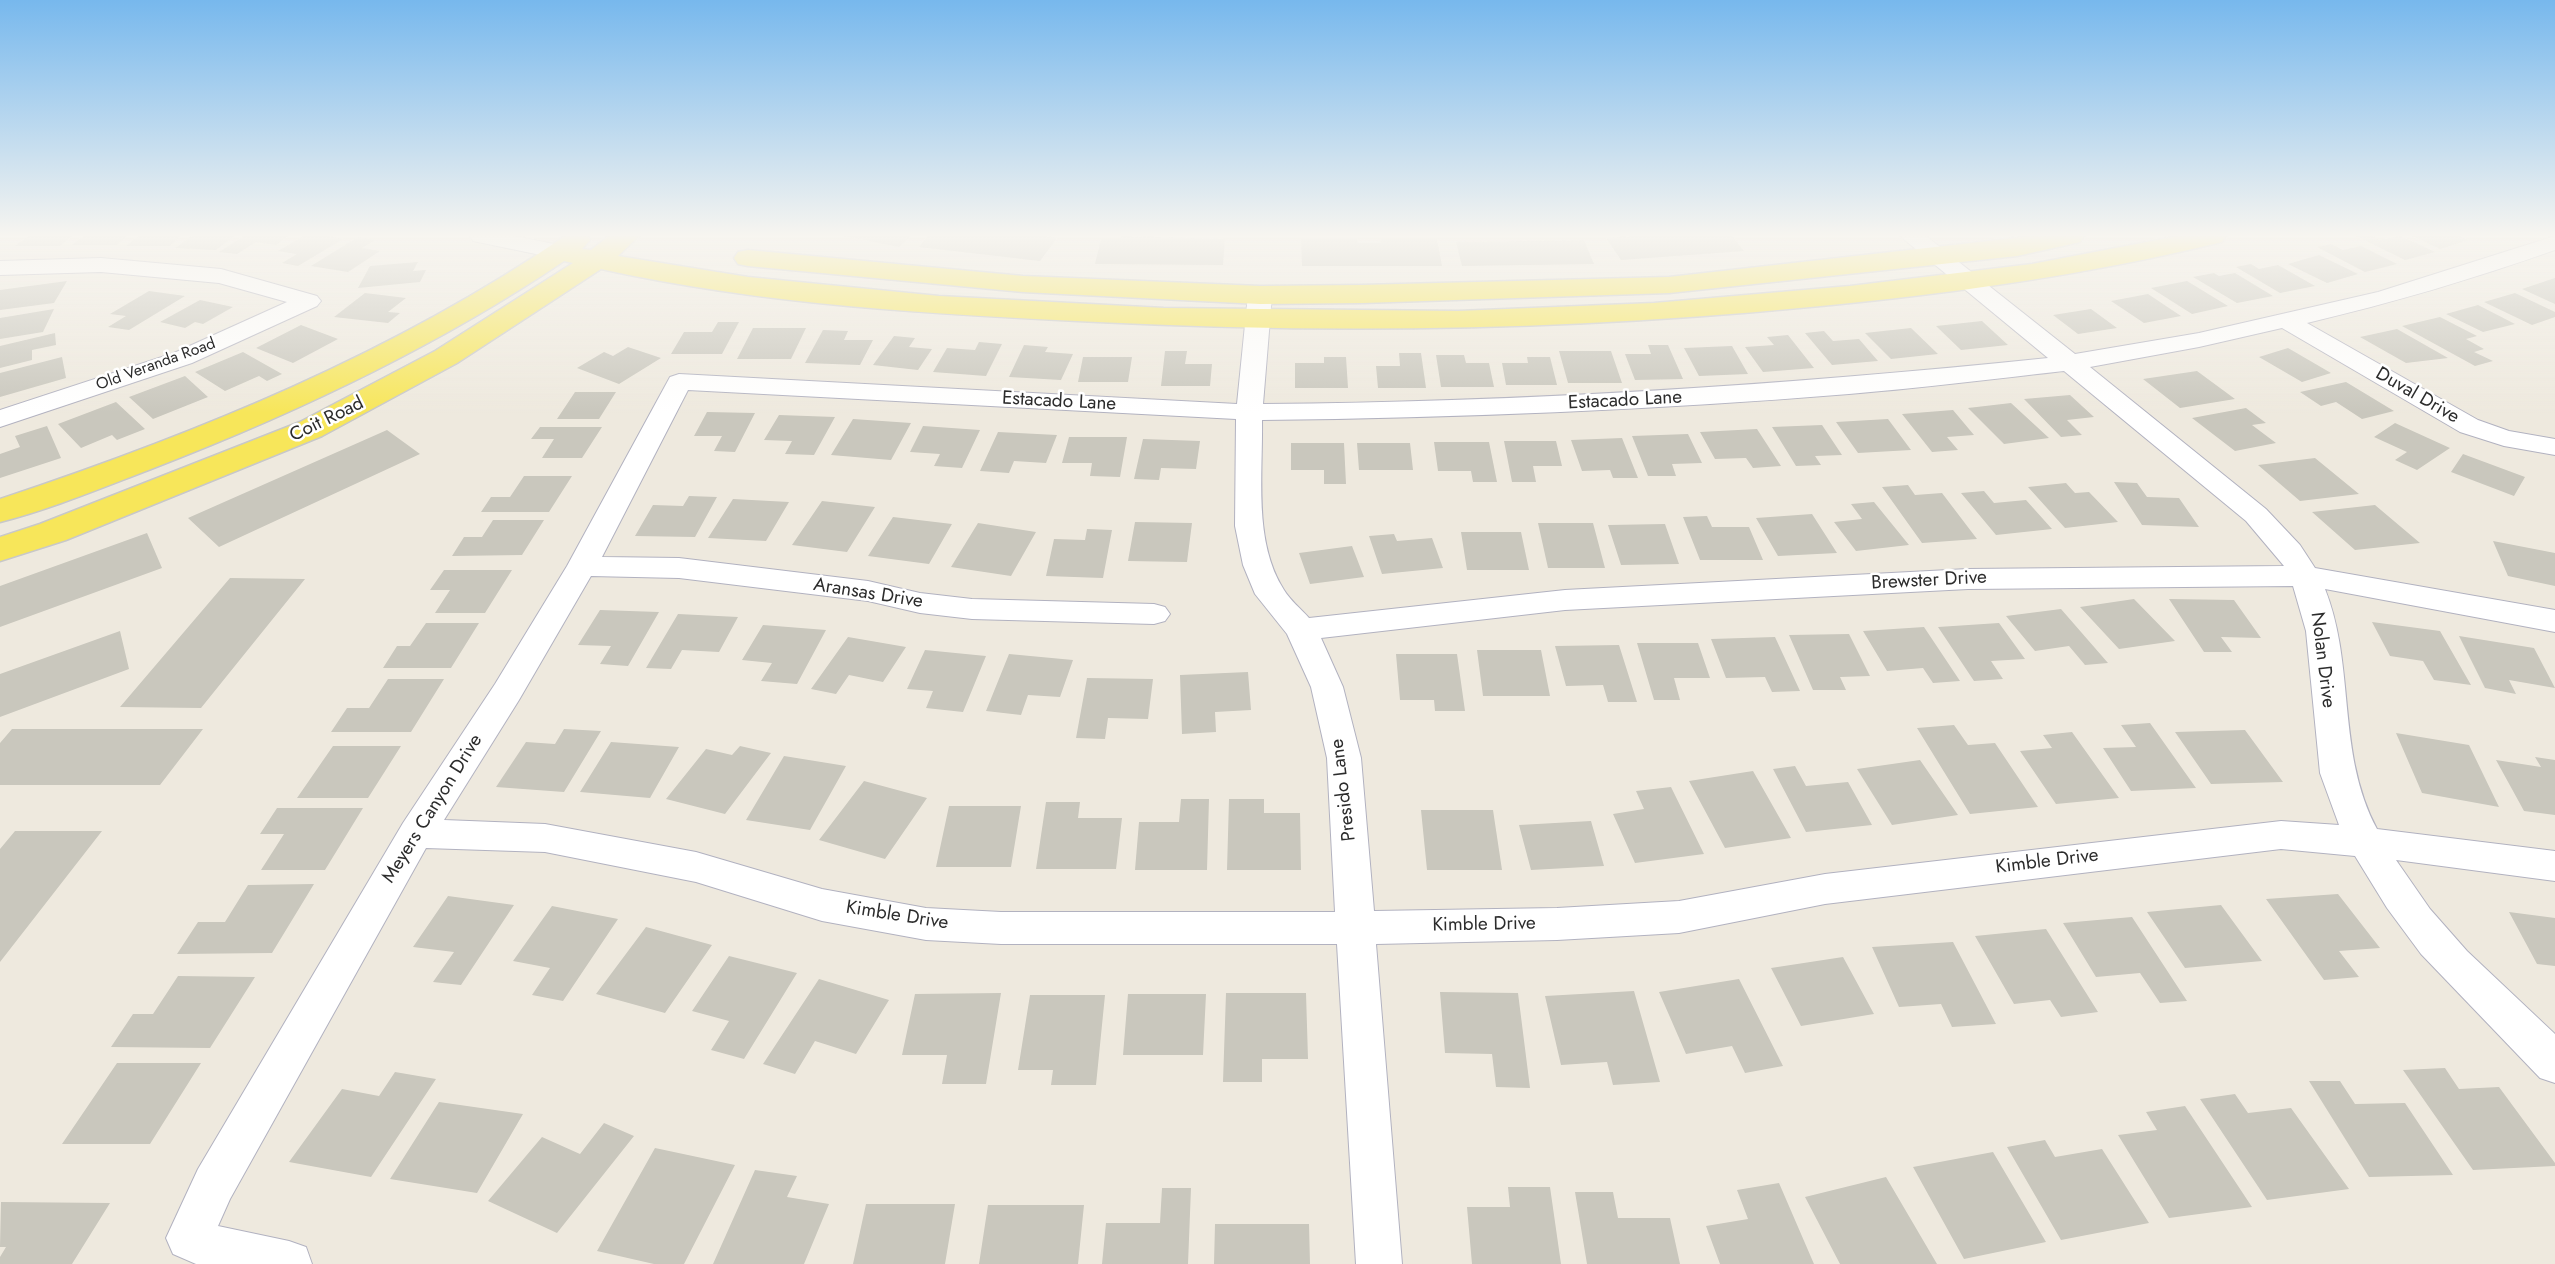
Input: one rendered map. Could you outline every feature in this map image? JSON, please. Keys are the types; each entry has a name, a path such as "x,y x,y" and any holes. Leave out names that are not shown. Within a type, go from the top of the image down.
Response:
{"main road":[{"name":"Coit Road","path":"0,511 120,471 264,412 349,373 493,295"},
{"name":"Coit Road","path":"0,549 53,532 311,429 446,357 529,295"},
{"path":"833,295 942,305 1259,308 1432,295"},
{"path":"1131,295 1391,323 1665,312 1848,295"}],"street":[{"name":"Old Veranda Road","path":"0,419 183,358 309,301 288,295"},
{"name":"Nolan Drive","path":"1986,295 2256,515 2289,551 2305,576 2320,615 2334,762 2346,800 2366,842 2392,884 2428,932 2470,981 2540,1045 2555,1064"},
{"name":"Estacado Lane","path":"679,382 1250,412 1381,411 1640,401 1851,386 2068,363 2287,321 2394,295"},
{"name":"Presido Lane","path":"1259,308 1250,412 1249,526 1258,565 1270,594 1301,630 1327,687 1344,758 1358,928 1379,1264"},
{"name":"Duval Drive","path":"2287,321 2469,426 2504,438 2555,447"},
{"name":"Meyers Canyon Drive","path":"289,1264 222,1251 189,1238 214,1184 416,833 508,692 582,566 679,382"},
{"name":"Aransas Drive","path":"582,566 679,568 868,591 920,603 972,609 1154,614"},
{"name":"Brewster Drive","path":"1301,630 1565,600 1940,580 2305,576 2555,621"},
{"name":"Kimble Drive","path":"416,833 545,838 696,867 822,905 926,924 1001,928 1358,928 1557,924 1679,917 1825,889 2281,835 2366,842 2555,866"}],"building":[{"path":"0,295 59,295 54,303 0,310"},
{"path":"142,295 185,296 129,330 108,327 126,316 110,314"},
{"path":"362,295 406,298 388,312 400,313 388,323 334,317"},
{"path":"2149,295 2181,316 2144,323 2111,301"},
{"path":"2162,295 2210,295 2228,306 2192,314"},
{"path":"2223,295 2273,296 2237,303"},
{"path":"2508,295 2519,295 2555,312 2555,317 2532,325 2484,302"},
{"path":"2535,295 2555,295 2555,304"},
{"path":"200,300 233,307 203,324 195,322 185,328 160,322"},
{"path":"2478,305 2515,324 2483,332 2446,314"},
{"path":"54,309 43,332 0,339 0,318"},
{"path":"2091,309 2117,328 2078,334 2053,315"},
{"path":"2440,317 2477,336 2466,339 2484,349 2474,352 2493,361 2475,366 2402,326"},
{"path":"1982,321 2008,345 1961,350 1936,326"},
{"path":"718,322 739,322 722,354 671,354 684,332 712,332"},
{"path":"301,325 338,339 293,363 256,348"},
{"path":"753,328 806,328 791,359 737,359"},
{"path":"1911,328 1938,354 1891,359 1865,333"},
{"path":"2397,329 2448,358 2406,363 2360,337"},
{"path":"823,330 848,331 844,340 873,340 860,365 805,363"},
{"path":"1824,331 1833,341 1859,339 1878,361 1832,365 1805,333"},
{"path":"55,333 56,345 32,350 32,360 0,368 0,346"},
{"path":"1788,335 1814,368 1763,372 1745,347 1774,345 1767,337"},
{"path":"894,336 915,338 909,347 932,349 918,370 873,365"},
{"path":"979,342 1002,344 986,376 933,372 947,348 975,350"},
{"path":"1024,345 1048,347 1045,352 1073,354 1061,380 1009,377"},
{"path":"1648,345 1668,345 1683,379 1635,380 1625,354 1651,354"},
{"path":"1732,346 1748,374 1699,376 1684,348"},
{"path":"628,347 661,358 619,384 577,368 604,352 613,356"},
{"path":"2288,348 2331,373 2302,382 2259,357"},
{"path":"1165,351 1187,351 1185,364 1212,364 1210,386 1161,386"},
{"path":"1559,351 1611,351 1622,383 1568,383"},
{"path":"243,352 282,374 267,381 259,376 225,391 195,372"},
{"path":"1399,353 1421,353 1426,388 1378,388 1376,366 1400,366"},
{"path":"1436,355 1464,355 1466,363 1489,363 1494,387 1441,387"},
{"path":"62,357 66,378 0,397 0,373"},
{"path":"1083,357 1132,357 1128,382 1078,382"},
{"path":"1324,357 1346,357 1348,388 1295,388 1295,363 1324,363"},
{"path":"1527,357 1550,357 1557,385 1506,385 1502,363 1528,363"},
{"path":"2197,371 2235,399 2180,408 2143,379"},
{"path":"185,376 208,397 153,419 129,397"},
{"path":"2346,382 2394,411 2362,419 2336,402 2321,406 2300,392"},
{"path":"575,392 616,392 599,419 557,419"},
{"path":"2070,395 2094,417 2067,420 2082,435 2061,437 2024,399"},
{"path":"116,402 145,429 117,440 112,435 81,448 58,424"},
{"path":"2011,403 2049,438 2004,444 1968,408"},
{"path":"2246,408 2266,423 2252,425 2276,443 2235,451 2192,418"},
{"path":"1953,410 1974,435 1947,437 1958,450 1932,452 1902,414"},
{"path":"707,412 755,413 735,452 714,451 722,436 694,436"},
{"path":"779,415 835,417 814,455 785,454 792,441 764,440"},
{"path":"853,419 911,423 891,460 831,455"},
{"path":"1888,419 1911,450 1858,453 1836,422"},
{"path":"2395,423 2450,448 2417,470 2395,460 2407,452 2374,437"},
{"path":"1822,425 1842,455 1815,456 1821,465 1796,466 1772,427"},
{"path":"47,426 61,458 0,478 0,454 20,447 15,436"},
{"path":"923,426 980,430 962,468 934,466 940,454 910,452"},
{"path":"540,427 602,427 582,458 542,458 554,439 531,439"},
{"path":"1757,429 1781,466 1753,468 1746,458 1715,459 1700,432"},
{"path":"387,430 420,454 219,547 188,518"},
{"path":"998,432 1057,435 1046,463 1014,461 1009,473 980,471"},
{"path":"1688,434 1702,463 1672,464 1676,476 1648,476 1632,436"},
{"path":"1069,437 1127,437 1120,477 1090,476 1092,463 1062,463"},
{"path":"1622,438 1638,478 1613,478 1610,470 1582,471 1571,440"},
{"path":"1143,439 1200,441 1196,469 1161,468 1159,480 1134,479"},
{"path":"1504,441 1556,441 1562,466 1533,466 1536,482 1512,482"},
{"path":"1434,442 1489,442 1497,482 1473,482 1471,471 1438,471"},
{"path":"1291,443 1344,443 1346,484 1324,484 1324,470 1291,470"},
{"path":"1357,443 1410,443 1413,470 1359,470"},
{"path":"2463,454 2525,477 2514,496 2451,472"},
{"path":"2315,458 2359,494 2300,501 2258,465"},
{"path":"524,476 572,476 549,512 481,512 491,497 510,497"},
{"path":"2114,482 2137,483 2147,497 2179,498 2199,527 2142,525"},
{"path":"2066,483 2075,493 2089,492 2118,522 2065,528 2028,487"},
{"path":"1908,485 1915,495 1942,493 1977,539 1922,543 1882,487"},
{"path":"1984,491 1994,503 2026,500 2052,529 1996,535 1961,493"},
{"path":"689,496 717,497 695,537 635,536 653,505 683,506"},
{"path":"733,499 789,502 766,541 708,538"},
{"path":"822,501 875,507 847,552 792,545"},
{"path":"1874,502 1909,545 1856,551 1834,522 1862,519 1851,504"},
{"path":"2375,505 2420,543 2355,550 2312,512"},
{"path":"1812,514 1837,553 1778,556 1756,518"},
{"path":"1707,516 1712,527 1749,527 1763,560 1700,560 1683,517"},
{"path":"893,517 952,524 929,564 868,556"},
{"path":"493,520 544,520 522,555 452,556 464,537 482,537"},
{"path":"1135,522 1192,523 1187,562 1128,561"},
{"path":"978,523 1036,532 1011,576 951,567"},
{"path":"1538,523 1593,523 1605,568 1548,568"},
{"path":"1665,524 1679,564 1621,565 1608,525"},
{"path":"1087,529 1112,530 1103,578 1046,576 1054,539 1085,540"},
{"path":"1461,532 1521,532 1529,570 1467,570"},
{"path":"147,533 162,568 0,627 0,586"},
{"path":"1394,534 1397,541 1432,538 1443,568 1382,574 1369,536"},
{"path":"2493,541 2555,553 2555,586 2508,576"},
{"path":"1352,546 1364,577 1310,584 1299,553"},
{"path":"444,570 512,570 485,613 435,613 450,590 430,590"},
{"path":"230,578 305,579 201,708 120,707"},
{"path":"2134,599 2175,641 2119,649 2080,607"},
{"path":"2169,599 2234,600 2261,638 2221,637 2232,652 2204,652"},
{"path":"2061,609 2108,663 2085,665 2069,646 2035,651 2006,616"},
{"path":"600,610 659,612 628,666 600,664 611,646 578,645"},
{"path":"678,614 738,617 719,652 682,650 671,669 646,668"},
{"path":"2372,622 2440,631 2471,685 2434,680 2423,661 2390,656"},
{"path":"426,623 479,623 451,668 383,668 397,646 410,646"},
{"path":"1999,623 2025,659 1991,661 2003,679 1974,681 1938,627"},
{"path":"763,625 826,630 797,684 761,681 772,663 742,660"},
{"path":"1924,627 1960,681 1933,683 1923,668 1887,671 1863,631"},
{"path":"120,631 129,669 0,717 0,674"},
{"path":"1849,634 1870,676 1840,677 1846,690 1813,690 1789,635"},
{"path":"2459,636 2534,648 2555,688 2509,680 2516,694 2485,688"},
{"path":"848,637 906,647 883,682 849,675 836,694 811,689"},
{"path":"1775,637 1800,691 1772,692 1765,677 1726,678 1711,639"},
{"path":"1637,643 1698,643 1710,678 1674,678 1680,700 1654,700"},
{"path":"1619,645 1637,702 1608,702 1603,685 1566,686 1555,646"},
{"path":"925,650 986,656 963,712 926,708 933,691 907,689"},
{"path":"1477,650 1541,650 1550,696 1483,696"},
{"path":"1009,654 1073,660 1060,697 1028,695 1021,715 986,711"},
{"path":"1396,654 1457,654 1465,711 1435,711 1434,700 1400,700"},
{"path":"1248,672 1251,710 1215,712 1216,732 1182,734 1180,675"},
{"path":"1087,678 1153,679 1148,719 1108,718 1105,739 1076,738"},
{"path":"388,679 444,679 411,732 331,732 347,708 369,708"},
{"path":"2150,723 2196,788 2131,791 2103,748 2136,747 2121,725"},
{"path":"1954,725 1968,745 1995,743 2038,807 1970,814 1917,728"},
{"path":"12,729 203,729 160,785 0,785 0,743"},
{"path":"564,729 601,731 564,792 496,787 526,742 555,744"},
{"path":"2245,730 2283,782 2211,784 2175,732"},
{"path":"2072,732 2119,798 2056,804 2020,751 2052,748 2043,735"},
{"path":"2396,733 2469,745 2499,807 2422,793"},
{"path":"611,742 679,747 650,798 580,792"},
{"path":"333,746 401,746 368,798 297,798"},
{"path":"740,746 771,753 725,814 666,799 706,749 732,755"},
{"path":"784,756 846,766 810,830 746,820"},
{"path":"2535,757 2555,760 2555,815 2524,811 2496,760 2541,767"},
{"path":"1920,760 1958,815 1892,825 1857,769"},
{"path":"1795,766 1806,786 1848,782 1872,825 1806,832 1773,769"},
{"path":"1753,771 1791,838 1725,848 1689,781"},
{"path":"864,781 927,798 885,859 819,840"},
{"path":"1671,787 1704,854 1635,863 1613,814 1644,809 1636,791"},
{"path":"1181,799 1209,799 1207,870 1135,870 1139,822 1179,822"},
{"path":"1229,799 1264,799 1264,813 1300,813 1301,870 1227,870"},
{"path":"1046,802 1080,802 1078,818 1122,818 1116,869 1036,869"},
{"path":"949,806 1021,806 1011,867 936,867"},
{"path":"277,808 363,808 325,870 261,870 284,834 260,834"},
{"path":"1421,810 1493,810 1502,870 1427,870"},
{"path":"1591,821 1604,866 1531,870 1519,825"},
{"path":"15,831 102,831 0,962 0,849"},
{"path":"314,884 272,953 177,954 198,922 225,922 248,885"},
{"path":"2338,894 2380,948 2339,951 2359,977 2324,980 2266,899"},
{"path":"448,896 514,905 461,985 433,982 454,952 413,947"},
{"path":"2221,905 2262,961 2185,968 2147,912"},
{"path":"552,906 618,919 563,1001 532,995 550,968 513,961"},
{"path":"2509,912 2555,918 2555,966 2537,964"},
{"path":"2132,917 2187,1001 2160,1003 2140,973 2096,977 2063,923"},
{"path":"646,927 712,945 665,1013 596,994"},
{"path":"2046,929 2098,1012 2061,1017 2050,1000 2014,1004 1975,936"},
{"path":"1953,942 1996,1024 1952,1027 1941,1004 1899,1007 1872,947"},
{"path":"729,956 797,973 744,1059 711,1050 729,1021 692,1011"},
{"path":"1843,957 1874,1014 1801,1026 1771,968"},
{"path":"178,976 255,977 210,1048 111,1047 133,1014 153,1014"},
{"path":"819,979 889,1000 856,1054 815,1041 795,1074 763,1064"},
{"path":"1739,979 1783,1066 1745,1073 1732,1046 1686,1054 1659,992"},
{"path":"1634,991 1660,1082 1613,1085 1607,1062 1561,1065 1545,996"},
{"path":"1440,992 1518,993 1530,1088 1496,1087 1492,1054 1445,1053"},
{"path":"1001,993 986,1084 942,1084 947,1055 902,1055 915,994"},
{"path":"1226,993 1306,993 1308,1059 1262,1059 1262,1082 1223,1082"},
{"path":"1128,994 1206,994 1203,1055 1123,1055"},
{"path":"1030,995 1105,995 1096,1085 1051,1085 1053,1070 1018,1070"},
{"path":"117,1063 201,1063 150,1144 62,1144"},
{"path":"2445,1068 2459,1089 2499,1087 2555,1166 2473,1170 2403,1070"},
{"path":"395,1072 436,1079 371,1177 289,1162 342,1089 379,1096"},
{"path":"2309,1081 2340,1081 2355,1104 2405,1103 2453,1175 2369,1177"},
{"path":"2235,1094 2248,1113 2291,1108 2349,1189 2267,1200 2200,1099"},
{"path":"439,1102 523,1114 477,1193 390,1179"},
{"path":"2185,1106 2252,1207 2169,1218 2118,1135 2157,1130 2146,1112"},
{"path":"604,1123 634,1136 557,1233 488,1201 542,1137 580,1154"},
{"path":"2045,1140 2055,1157 2102,1149 2149,1223 2061,1240 2007,1147"},
{"path":"655,1148 735,1165 684,1264 654,1264 597,1251"},
{"path":"1993,1152 2046,1242 1964,1259 1913,1167"},
{"path":"755,1170 797,1176 787,1197 829,1204 804,1264 713,1264"},
{"path":"1886,1177 1937,1264 1840,1264 1805,1197"},
{"path":"1779,1183 1814,1264 1720,1264 1706,1226 1748,1219 1737,1190"},
{"path":"1508,1187 1550,1187 1561,1264 1472,1264 1467,1207 1510,1207"},
{"path":"1162,1188 1191,1188 1188,1264 1102,1264 1106,1223 1160,1223"},
{"path":"1575,1192 1613,1192 1618,1218 1670,1218 1680,1264 1587,1264"},
{"path":"1,1202 110,1203 72,1264 0,1264 0,1257 6,1247 0,1247"},
{"path":"866,1204 955,1204 945,1264 853,1264"},
{"path":"988,1205 1084,1205 1078,1264 979,1264"},
{"path":"1215,1224 1309,1224 1310,1264 1214,1264"}]}
